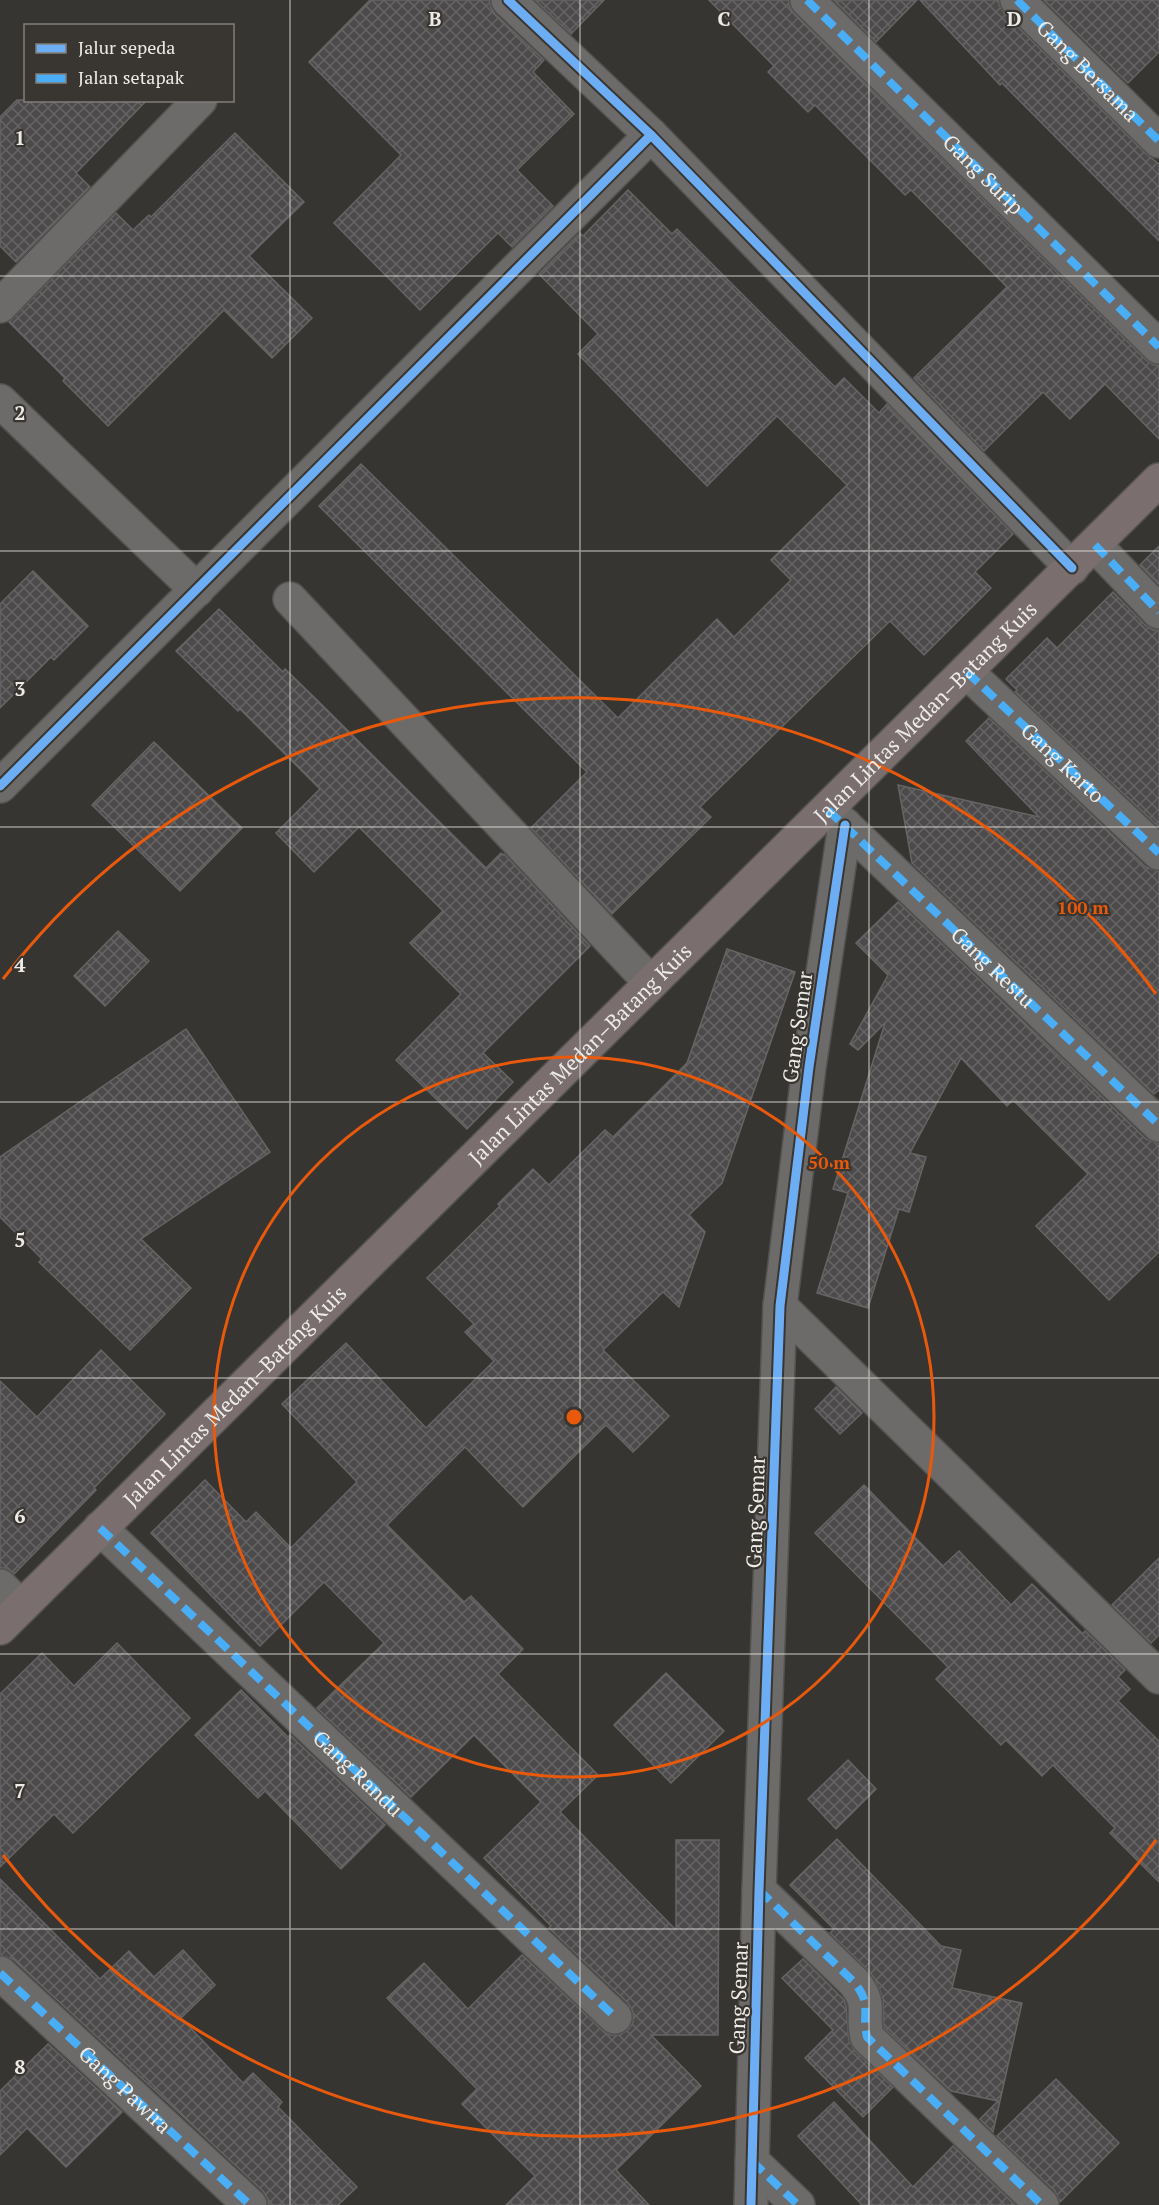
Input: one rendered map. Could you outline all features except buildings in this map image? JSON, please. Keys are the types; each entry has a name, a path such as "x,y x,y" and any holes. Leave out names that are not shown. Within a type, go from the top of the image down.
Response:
{"highway":[{"name":"Jalan Lintas Medan–Batang Kuis","path":"7,1607 100,1528 798,838 837,817 967,672 1159,480"}],"street":[{"path":"508,0 651,135 1083,556 1159,612"},
{"name":"Gang Surip","path":"807,0 1159,347"},
{"name":"Gang Bersama","path":"1017,0 1159,141"},
{"path":"0,306 198,102"},
{"path":"0,786 651,135"},
{"path":"0,401 197,590"},
{"path":"290,599 651,983"},
{"name":"Gang Karto","path":"967,672 1159,854"},
{"name":"Gang Restu","path":"837,817 1159,1125"},
{"name":"Gang Semar","path":"751,2205 759,1890 780,1306 837,817"},
{"path":"780,1306 1159,1677"},
{"name":"Gang Randu","path":"100,1528 615,2017"},
{"path":"759,1890 865,1995 867,2006 863,2021 867,2037 1042,2205"},
{"name":"Gang Pawira","path":"0,1973 250,2205"},
{"path":"752,2161 798,2205"}],"marked path":[{"path":"807,0 1159,347"},
{"path":"1017,0 1159,141"},
{"path":"1095,545 1159,612"},
{"path":"967,672 1159,853"},
{"path":"828,810 1159,1125"},
{"path":"100,1528 615,2017"},
{"path":"759,1890 860,1990 865,2003 867,2037 1042,2205"},
{"path":"0,1973 250,2205"},
{"path":"752,2161 798,2205"}],"cycle path":[{"path":"508,0 651,135 1072,568"},
{"path":"0,786 651,135"},
{"path":"751,2205 759,1890 780,1306 809,1067 845,825"}]}
